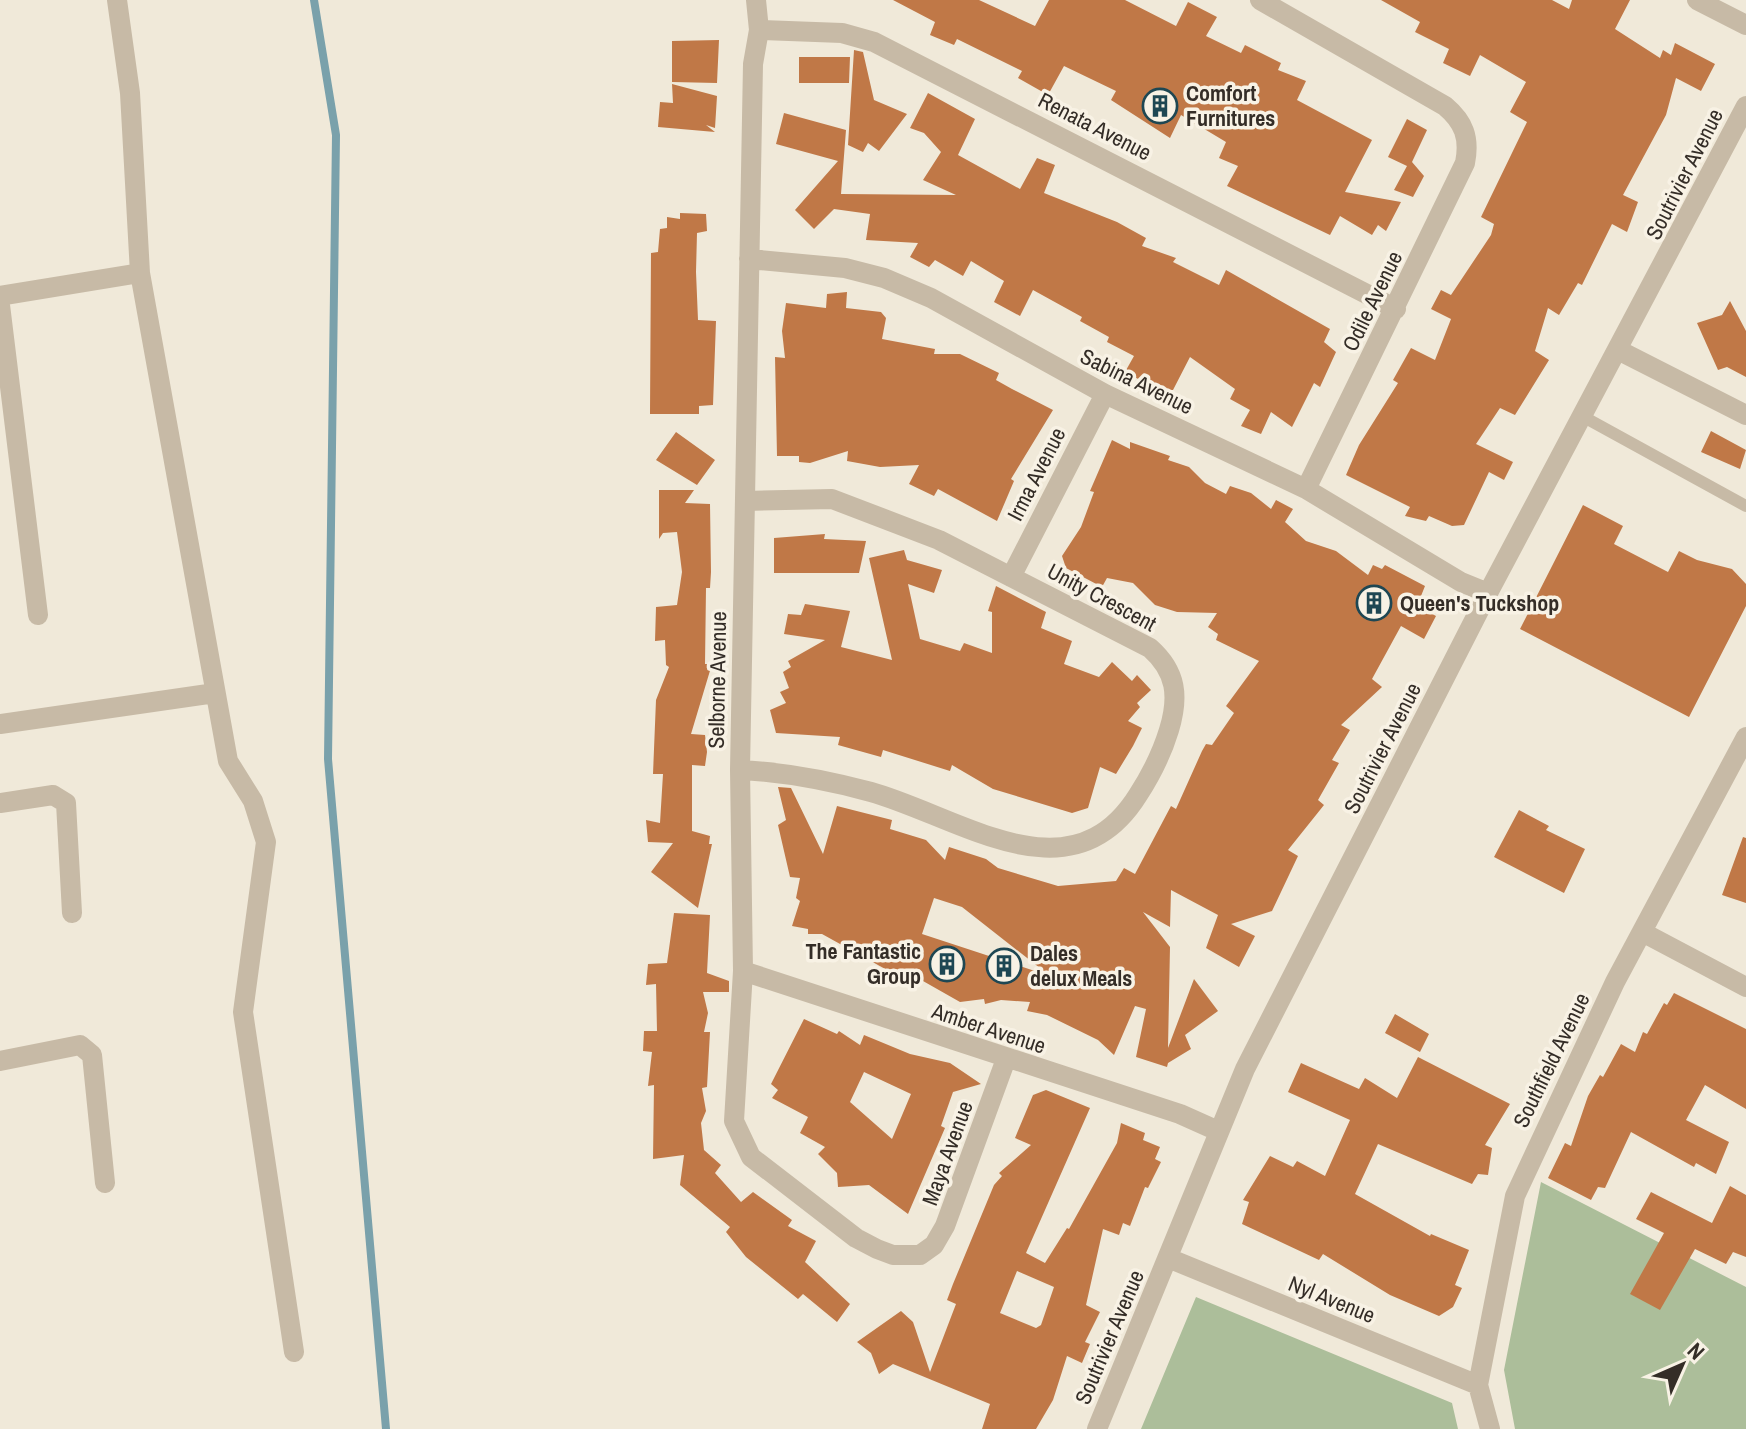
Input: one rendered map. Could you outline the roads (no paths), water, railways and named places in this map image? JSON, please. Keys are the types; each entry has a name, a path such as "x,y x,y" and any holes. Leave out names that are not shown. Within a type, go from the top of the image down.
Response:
{"street":[{"path":"117,0 130,93 140,273 228,761 253,801 266,842 243,1012 294,1352"},
{"name":"Selborne Avenue","path":"756,0 759,30 753,64 740,770 743,971 734,1121 741,1141 762,1166 856,1238 893,1255 920,1255"},
{"name":"Odile Avenue","path":"1260,0 1436,99 1456,116 1464,130 1468,149 1465,163 1396,309 1306,489"},
{"path":"1697,0 1746,25"},
{"name":"Renata Avenue","path":"759,30 842,33 874,42 1396,309"},
{"name":"Soutrivier Avenue","path":"1097,1429 1218,1131 1290,979 1488,593 1620,351 1746,106"},
{"name":"Sabina Avenue","path":"749,259 845,268 884,278 931,298 1105,394 1306,489 1461,582 1488,593"},
{"path":"0,296 140,273"},
{"path":"0,305 38,615"},
{"path":"1620,351 1746,415"},
{"name":"Irma Avenue","path":"1011,577 1105,394"},
{"name":"Unity Crescent","path":"740,770 872,792 1007,842 1047,850 1075,846 1113,827 1140,791 1168,733 1176,688 1168,668 1139,641 939,540 832,499 745,501"},
{"path":"0,724 215,693"},
{"name":"Southfield Avenue","path":"1490,1429 1478,1385 1515,1196 1615,982 1644,933 1746,737"},
{"path":"0,803 53,795 66,803 72,913"},
{"path":"1644,933 1746,987"},
{"name":"Amber Avenue","path":"743,971 1180,1114 1218,1131"},
{"path":"0,1061 80,1045 92,1055 105,1183"},
{"name":"Maya Avenue","path":"920,1255 934,1245 945,1226 1006,1059"},
{"name":"Nyl Avenue","path":"1168,1258 1478,1385"}],"lane":[{"path":"1582,416 1746,506"}],"waterway":[{"path":"314,0 336,135 328,759 386,1429"}],"place":[{"name":"Comfort Furnitures","path":"1160,106"},
{"name":"Queen's Tuckshop","path":"1374,603"},
{"name":"The Fantastic Group","path":"947,964"},
{"name":"Dales delux Meals","path":"1004,966"}]}
